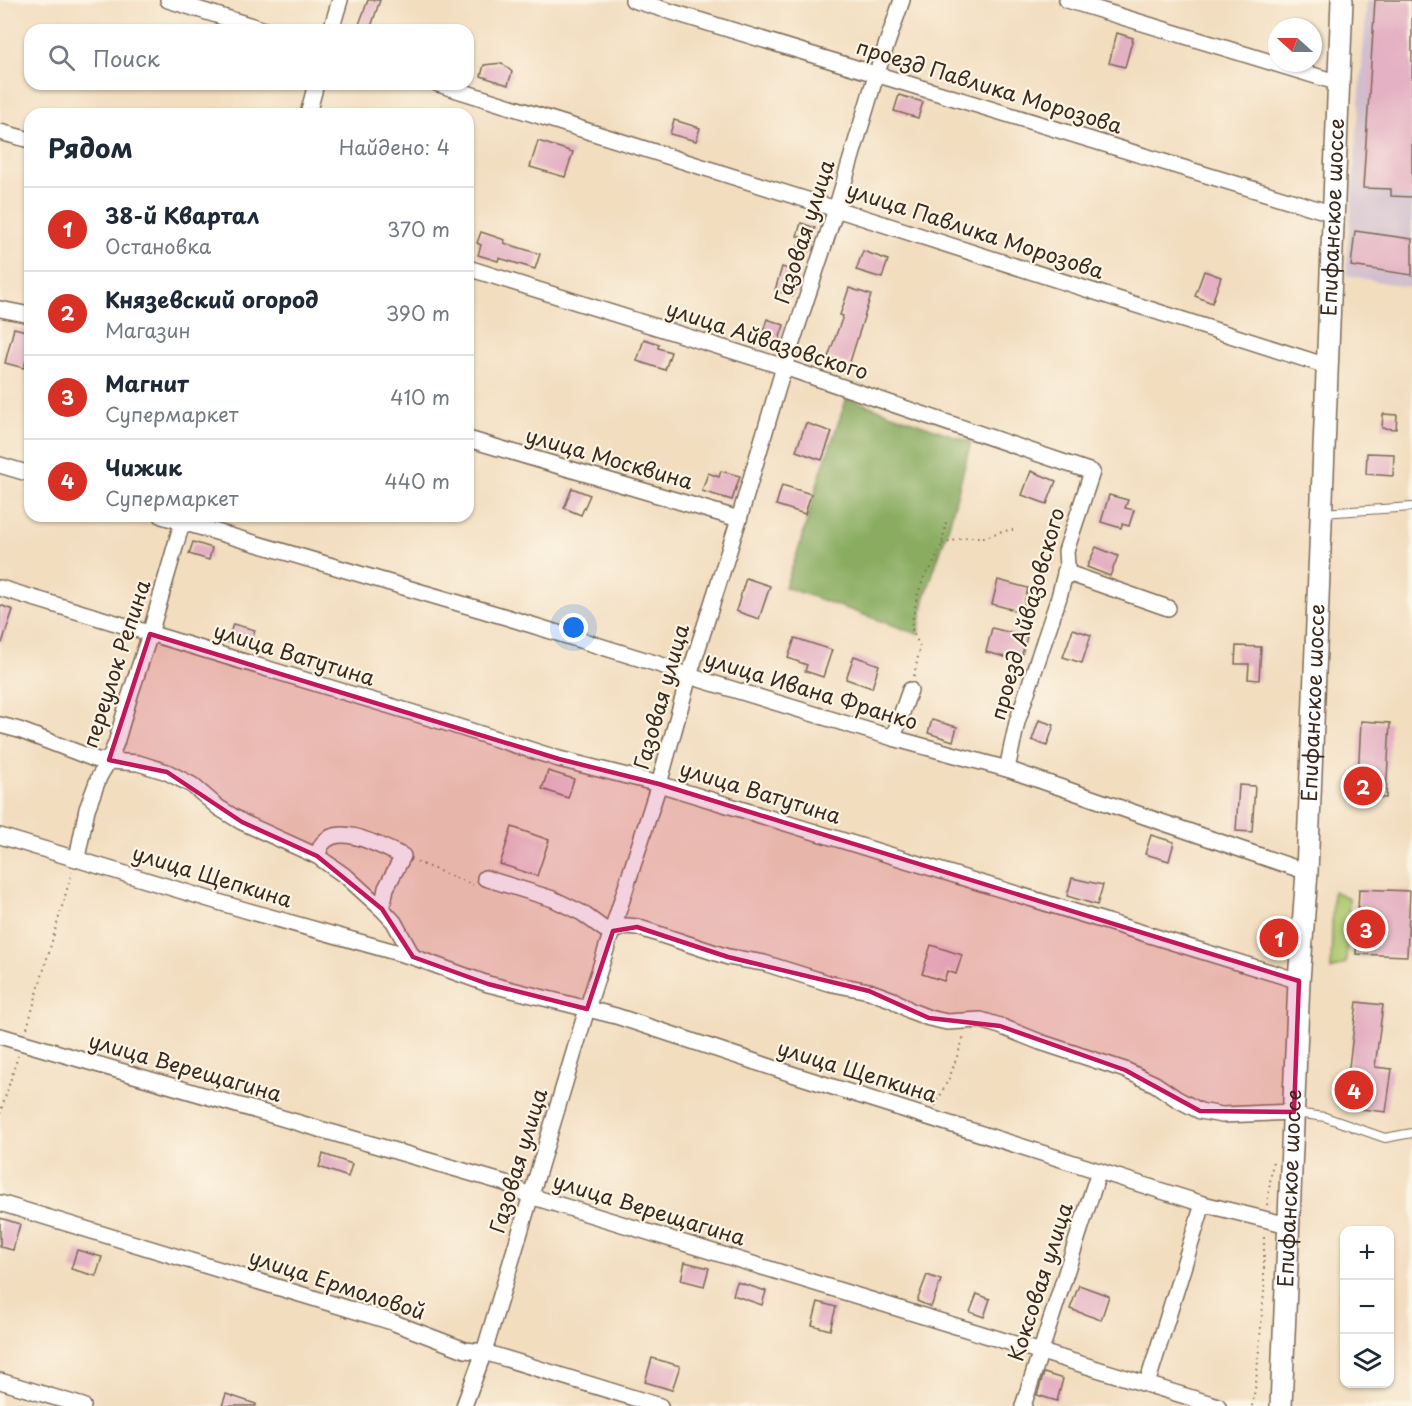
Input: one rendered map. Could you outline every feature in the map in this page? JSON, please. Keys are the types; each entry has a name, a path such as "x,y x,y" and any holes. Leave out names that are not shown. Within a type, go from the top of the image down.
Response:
{"main road":[{"name":"Епифанское шоссе","path":"1281,1406 1299,981 1307,872 1342,0"}],"street":[{"path":"168,0 246,24"},
{"path":"333,24 340,0"},
{"name":"проезд Павлика Морозова","path":"633,0 1334,214"},
{"name":"Газовая улица","path":"464,1406 484,1352 587,1009 659,784 688,676 739,519 784,367 902,0"},
{"path":"1067,0 1339,83"},
{"path":"310,108 314,90"},
{"name":"улица Павлика Морозова","path":"457,90 836,208 1326,366"},
{"path":"0,132 24,138"},
{"name":"улица Айвазовского","path":"474,270 784,367 1092,472"},
{"path":"0,309 24,314"},
{"name":"улица Москвина","path":"474,441 739,519"},
{"path":"0,465 24,472"},
{"name":"проезд Айвазовского","path":"1007,769 1017,722 1059,597 1067,566 1066,551 1092,472"},
{"name":"переулок Репина","path":"77,858 87,809 99,777 109,760 150,634 182,522"},
{"name":"улица Ивана Франко","path":"193,522 664,666 688,676 893,738 1007,769 1307,872"},
{"path":"1065,572 1168,608"},
{"name":"улица Ватутина","path":"0,588 559,759 659,784 1299,981"},
{"path":"893,738 910,690"},
{"path":"0,725 98,760 138,763 167,772 192,785 242,822 317,856 348,878 394,922 413,957"},
{"path":"317,856 323,843 334,836 348,834 403,856 386,888 382,909"},
{"name":"улица Щепкина","path":"0,836 245,910 413,957 488,984 616,1016 1203,1204 1288,1225"},
{"path":"485,878 553,899 613,931 627,926 637,927 728,957 764,963 828,984 869,991 929,1018 947,1022 981,1020 1000,1026 1125,1070 1155,1084 1200,1111 1222,1115 1294,1112"},
{"name":"улица Верещагина","path":"0,1036 505,1183 530,1196 1218,1406"},
{"name":"Коксовая улица","path":"1023,1406 1099,1171"},
{"name":"улица Ермоловой","path":"0,1203 393,1322 465,1350 484,1352 660,1406"},
{"path":"1148,1384 1203,1204"},
{"path":"0,1381 83,1406"}],"lane":[{"path":"1321,513 1412,507"},
{"path":"1294,1112 1325,1117 1385,1138 1412,1133"}],"path":[{"path":"910,690 920,647 911,627 917,596 925,574 932,567 942,544 946,522"},
{"path":"942,544 968,537 986,537 1002,531 1014,530"},
{"path":"403,856 473,885 485,878"},
{"path":"0,1114 77,858"},
{"path":"930,1117 950,1076 969,1020"},
{"path":"1252,1406 1264,1292 1265,1221 1273,1156"}],"highlighted area":[{"path":"150,634 559,759 659,784 1299,981 1294,1112 1200,1111 1125,1070 1000,1026 929,1018 869,991 728,957 637,927 613,931 587,1009 488,984 413,957 382,909 317,856 242,822 167,772 109,760"}],"shaded area":[{"path":"1367,0 1412,0 1412,288 1346,275"}],"green space":[{"path":"847,398 971,442 950,522 924,600 918,634 785,587"},
{"path":"1333,891 1349,898 1346,963 1331,970"}],"building":[{"path":"368,0 380,0 372,24 359,24"},
{"path":"1375,0 1412,0 1412,197 1391,196 1391,189 1363,188"},
{"path":"1117,33 1133,38 1125,67 1109,63"},
{"path":"502,63 512,72 508,85 481,76 484,65"},
{"path":"899,95 923,102 918,118 894,111"},
{"path":"674,120 700,128 696,141 670,134"},
{"path":"538,141 573,152 565,177 530,167"},
{"path":"801,223 815,228 807,254 797,250 801,237 797,236"},
{"path":"1355,231 1412,239 1412,275 1351,266"},
{"path":"481,232 505,240 504,243 540,254 535,269 499,258 498,261 478,255 481,245 477,243"},
{"path":"863,251 888,260 882,278 856,270"},
{"path":"782,267 800,273 793,296 775,290"},
{"path":"1204,271 1221,277 1212,303 1195,296"},
{"path":"849,288 871,295 849,365 828,357 843,316 840,315"},
{"path":"767,319 784,325 778,343 761,338"},
{"path":"14,328 24,330 24,368 5,363"},
{"path":"644,339 659,344 658,348 671,352 665,370 637,361"},
{"path":"1383,414 1397,415 1396,429 1382,428"},
{"path":"806,423 832,432 822,460 796,451"},
{"path":"1367,453 1394,454 1393,476 1366,474"},
{"path":"721,471 740,476 732,500 702,491 708,473 719,477"},
{"path":"1031,471 1056,481 1047,504 1022,495"},
{"path":"782,485 811,494 805,514 776,505"},
{"path":"572,488 590,495 581,515 564,508"},
{"path":"1109,495 1128,500 1125,508 1134,510 1129,526 1122,524 1121,528 1101,522"},
{"path":"193,542 212,548 209,560 189,554"},
{"path":"1096,547 1118,556 1110,576 1087,567"},
{"path":"746,578 770,586 759,619 736,611"},
{"path":"998,580 1028,588 1022,612 992,604"},
{"path":"0,605 13,610 2,643 0,643"},
{"path":"233,624 255,630 249,648 227,642"},
{"path":"992,628 1027,637 1020,661 986,652"},
{"path":"1073,629 1091,635 1082,663 1063,657"},
{"path":"795,638 832,650 823,677 805,671 807,665 788,658"},
{"path":"1236,646 1261,647 1259,680 1248,679 1249,664 1235,664"},
{"path":"854,656 879,665 872,688 846,679"},
{"path":"932,720 957,727 953,741 928,733"},
{"path":"1039,720 1054,725 1047,746 1032,740"},
{"path":"1361,721 1390,723 1386,798 1357,797"},
{"path":"548,771 574,779 568,798 542,789"},
{"path":"1239,785 1255,786 1252,832 1236,831"},
{"path":"512,827 549,840 537,876 500,864"},
{"path":"1151,835 1174,842 1169,861 1145,854"},
{"path":"1072,878 1103,885 1097,905 1067,896"},
{"path":"1359,889 1410,891 1407,956 1356,954"},
{"path":"931,945 962,955 956,974 947,971 944,981 922,974"},
{"path":"1357,1002 1383,1005 1375,1067 1392,1069 1386,1112 1344,1107"},
{"path":"323,1154 352,1164 348,1177 319,1167"},
{"path":"0,1218 20,1224 13,1250 0,1247"},
{"path":"77,1250 102,1257 96,1276 71,1269"},
{"path":"685,1262 709,1268 704,1286 681,1280"},
{"path":"927,1275 941,1280 931,1307 917,1301"},
{"path":"737,1282 766,1291 762,1305 733,1295"},
{"path":"1079,1285 1109,1296 1101,1320 1070,1309"},
{"path":"977,1294 990,1299 984,1317 970,1312"},
{"path":"818,1302 836,1307 830,1330 812,1325"},
{"path":"652,1358 680,1366 672,1390 645,1382"},
{"path":"1044,1373 1063,1379 1057,1401 1037,1395"},
{"path":"226,1394 256,1404 256,1406 222,1406"}],"place":[{"name":"Князевский огород","path":"1363,786"},
{"name":"Магнит","path":"1366,929"},
{"name":"38-й Квартал","path":"1279,938"},
{"name":"Чижик","path":"1354,1090"}]}
